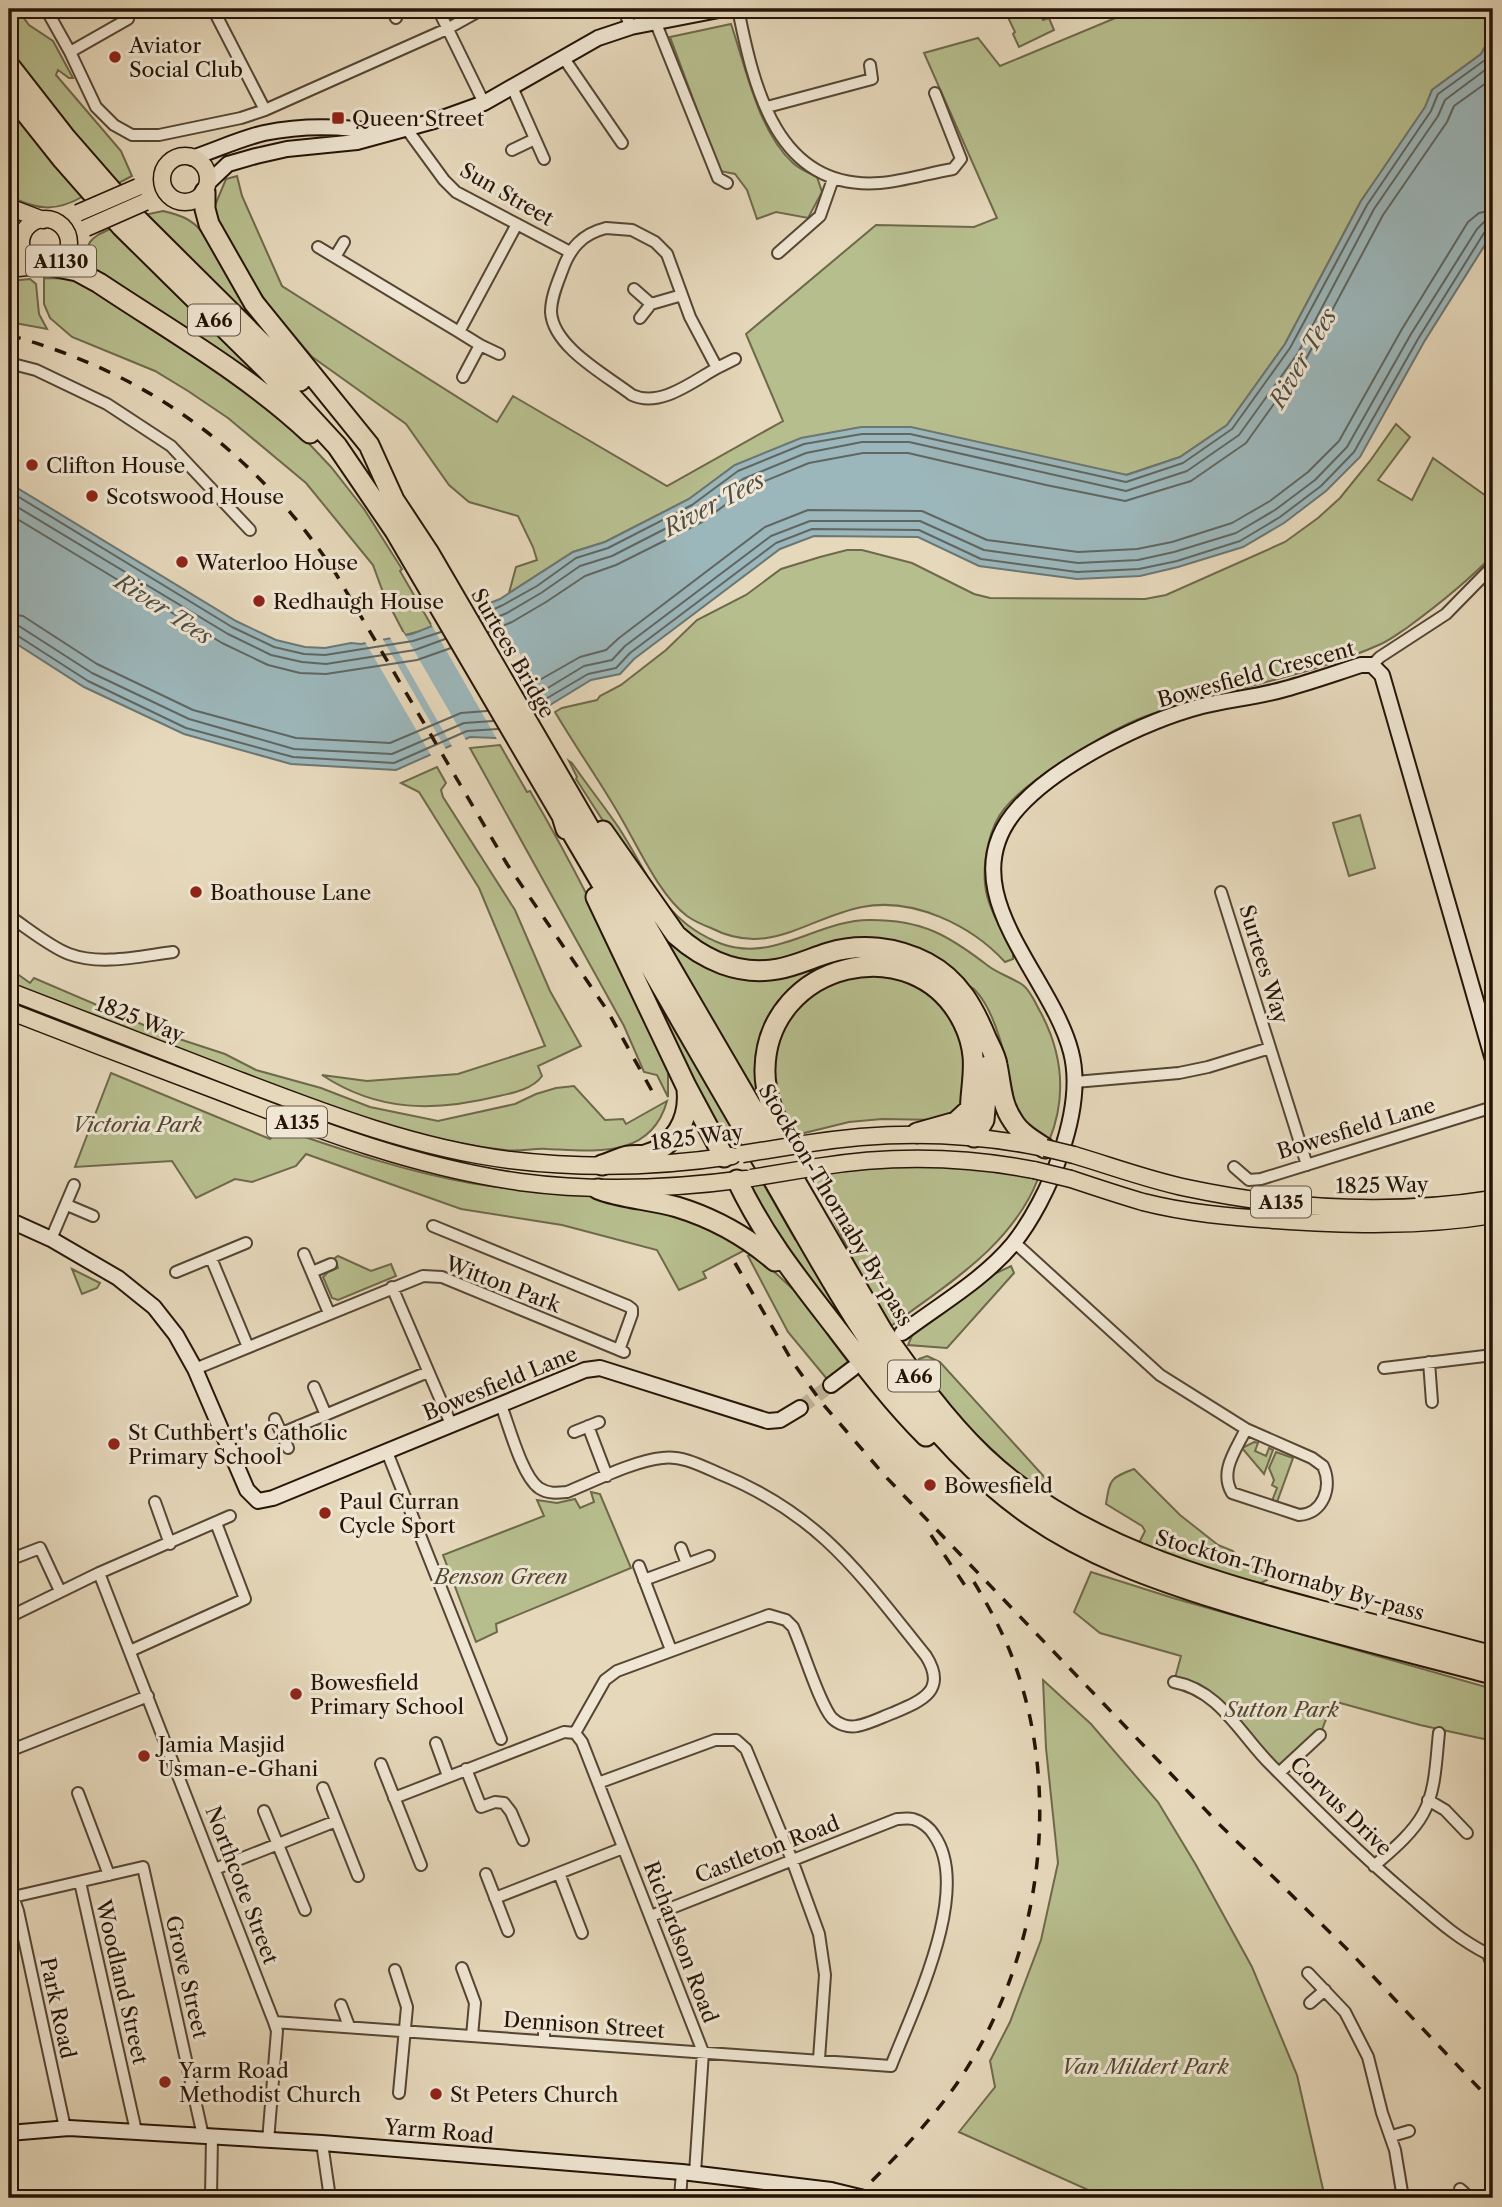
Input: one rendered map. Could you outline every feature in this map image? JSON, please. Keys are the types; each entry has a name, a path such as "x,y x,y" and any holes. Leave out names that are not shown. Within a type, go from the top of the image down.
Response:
{"highway":[{"name":"A66","path":"9,65 66,138 119,199 174,258 262,341 335,418 394,500"},
{"name":"A66","path":"9,92 71,170 121,226 268,371 337,446 418,557"},
{"name":"A66","path":"206,187 205,209 209,224 254,303 369,445 418,557"},
{"path":"44,266 77,271 99,283 238,374 285,410 315,437 343,468 396,546 418,557"},
{"name":"Surtees Bridge","path":"418,557 550,780"},
{"name":"A66","path":"550,780 573,854 686,1086 733,1156"},
{"path":"550,780 580,796 665,921 682,941 703,956 732,967 762,971 794,965 847,949 878,948 910,955 938,970 961,991 978,1017 997,1063 1003,1097 1013,1121 1019,1130 1045,1148"},
{"name":"Stockton-Thornaby By-pass","path":"550,780 883,1332 928,1396 984,1457 1047,1506 1120,1547 1158,1563 1272,1598 1493,1656"},
{"name":"Stockton-Thornaby By-pass","path":"562,816 842,1297 915,1406 973,1469 1031,1516 1112,1562 1152,1578 1271,1615 1493,1674"},
{"name":"A66","path":"837,1253 768,1097 766,1083 766,1054 775,1027 790,1002 812,983 852,967 895,969 922,979 950,1002 968,1033 975,1061 969,1119 974,1137"},
{"path":"974,1137 984,1120 987,1097 987,1039"},
{"name":"A66","path":"602,1166 628,1156 645,1155 662,1148 675,1136 684,1121 688,1104 686,1086"},
{"name":"A135","path":"917,1133 956,1122 970,1109"},
{"name":"A66","path":"744,1179 766,1235 896,1406 959,1470 1002,1505 1031,1516"},
{"path":"598,1188 617,1196 676,1206 704,1217 758,1246 803,1285"}],"main road":[{"name":"A1130","path":"44,266 24,255 21,240 28,226 78,213 138,187 164,171 173,160 192,158"},
{"path":"192,158 203,165 208,177 206,187"},
{"path":"164,171 164,186 172,198"},
{"name":"A1130","path":"9,269 44,266 64,257 68,244 86,228 145,202 172,198 186,202 200,197 206,187"},
{"name":"A1130","path":"9,207 48,220 64,230 68,244"},
{"name":"1825 Way","path":"9,991 340,1118 397,1135 509,1160 602,1166 660,1164 733,1156 845,1138 917,1133 974,1137 1045,1148 1185,1188 1251,1199 1348,1208 1406,1208 1493,1199"},
{"name":"1825 Way","path":"9,1011 340,1138 419,1161 519,1182 598,1188 668,1188 817,1167 915,1158 970,1161 1034,1170 1145,1202 1192,1212 1258,1219 1347,1225 1410,1224 1493,1215"},
{"path":"970,1161 974,1137"},
{"path":"733,1156 744,1179"}],"street":[{"path":"46,9 96,107 114,125 132,135 159,135 241,118 265,110 447,29 483,9"},
{"path":"213,9 265,110"},
{"path":"438,9 484,103"},
{"path":"623,9 631,27"},
{"path":"206,187 228,164 287,149 357,142 406,128 484,103 598,38 631,27 724,9"},
{"path":"738,9 748,56 779,137 803,163 833,179 880,183 953,169 961,159 935,93"},
{"path":"70,52 128,19"},
{"path":"655,22 718,178 727,183"},
{"path":"563,57 622,143"},
{"path":"767,107 872,79 870,65"},
{"path":"512,87 544,159"},
{"path":"192,158 245,139 286,130 337,127 385,133"},
{"name":"Sun Street","path":"406,128 451,187 570,252"},
{"path":"512,150 535,139"},
{"path":"778,253 820,216 833,179"},
{"path":"459,332 517,224"},
{"path":"717,368 695,329 667,254 655,242 632,230 612,227 598,230 579,241 570,252 553,296 551,311 557,333 567,346 632,395 643,399 661,397 735,359"},
{"path":"335,257 344,243"},
{"path":"318,247 499,354"},
{"path":"634,289 651,304"},
{"path":"640,318 651,304 682,295"},
{"path":"463,377 480,345"},
{"path":"9,363 36,370 107,404 171,446 250,530"},
{"name":"Bowesfield Crescent","path":"1014,1242 1041,1200 1058,1159 1073,1108 1075,1082 1072,1054 1064,1029 1012,935 995,895 993,869 996,846 1018,807 1075,763 1117,739 1173,716 1203,706 1284,690 1361,665 1372,665 1446,614 1493,566"},
{"name":"Bowesfield Crescent","path":"1372,665 1382,676 1493,1060"},
{"name":"Surtees Way","path":"1221,892 1307,1165"},
{"path":"9,916 66,954 79,957 114,959 173,952"},
{"name":"Surtees Way","path":"1075,1082 1179,1073 1270,1048"},
{"name":"Bowesfield Lane","path":"1234,1167 1249,1180 1261,1179 1493,1107"},
{"path":"51,1239 74,1185"},
{"path":"67,1205 93,1216"},
{"path":"9,1220 51,1239 118,1278 148,1301 176,1335 195,1368"},
{"name":"Witton Park","path":"195,1368 423,1276 442,1278 622,1351 632,1314 632,1309 628,1306 433,1226"},
{"path":"902,1333 993,1265 1014,1242 1160,1375 1246,1429 1312,1458 1323,1466 1327,1486 1318,1507 1308,1514 1299,1515 1232,1493 1226,1482 1226,1471 1246,1429"},
{"path":"176,1272 246,1243"},
{"path":"304,1254 329,1313"},
{"path":"211,1258 248,1347"},
{"path":"312,1272 331,1264"},
{"path":"392,1287 451,1424"},
{"path":"1384,1368 1493,1355"},
{"path":"1429,1362 1432,1402"},
{"name":"Bowesfield Lane","path":"195,1368 247,1490 258,1502 584,1370 600,1368 768,1421 780,1420 800,1408"},
{"path":"831,1385 852,1369"},
{"path":"282,1433 428,1372"},
{"path":"314,1387 326,1415"},
{"path":"394,1798 564,1732 576,1733 605,1680 617,1671 760,1617 776,1616 786,1620 793,1628 827,1710 832,1718 847,1726 856,1727 920,1702 932,1688 934,1676 926,1656 842,1554 804,1519 780,1503 725,1475 670,1457 653,1459 567,1492 554,1493 537,1487 526,1471 501,1405"},
{"path":"275,1419 288,1448"},
{"path":"573,1432 599,1422"},
{"path":"588,1426 607,1476"},
{"path":"387,1452 501,1739"},
{"path":"155,1502 170,1544"},
{"path":"9,1617 99,1573 230,1516"},
{"path":"130,1651 245,1599 216,1523"},
{"path":"9,1560 40,1548 60,1591"},
{"path":"681,1548 687,1564"},
{"path":"644,1580 709,1556"},
{"path":"639,1566 671,1650"},
{"name":"Northcote Street","path":"99,1573 274,2022 276,2031 268,2140"},
{"name":"Corvus Drive","path":"1174,1682 1187,1684 1212,1698 1279,1773 1374,1866 1461,1940 1488,1954"},
{"path":"9,1751 148,1696"},
{"name":"Richardson Road","path":"576,1733 582,1742 703,2052 689,2173 680,2198"},
{"path":"1374,1866 1397,1845 1423,1814 1434,1778 1439,1733"},
{"path":"1279,1773 1320,1735"},
{"path":"597,1783 716,1740 736,1740 746,1749 819,1934 825,1975 819,2059"},
{"path":"436,1743 448,1776"},
{"path":"381,1763 421,1864"},
{"path":"466,1769 481,1807 495,1802 504,1803 511,1812 523,1840"},
{"path":"323,1788 358,1876"},
{"path":"13,1897 109,1875 78,1793"},
{"path":"1427,1800 1445,1810 1467,1833"},
{"path":"264,1811 305,1910"},
{"name":"Castleton Road","path":"651,1916 897,1819 915,1819 930,1829 943,1847 947,1881 945,1915 937,1947 891,2066"},
{"path":"215,1869 336,1821"},
{"path":"495,1898 623,1848"},
{"name":"Grove Street","path":"109,1875 142,1867 207,2136 211,2198"},
{"path":"559,1873 582,1933"},
{"path":"486,1874 508,1931"},
{"name":"Woodland Street","path":"80,1882 136,2131"},
{"name":"Park Road","path":"9,1885 13,1897 13,1912 65,2128"},
{"path":"1493,1941 1488,1954 1493,1968"},
{"path":"462,1968 475,2003 472,2036"},
{"path":"395,1970 407,2007 400,2094"},
{"path":"1308,1973 1345,2012 1368,2057 1382,2113 1392,2136 1403,2198"},
{"path":"1310,2003 1325,1990"},
{"path":"341,2005 349,2026"},
{"name":"Dennison Street","path":"274,2022 891,2066"},
{"path":"544,2025 544,2041"},
{"name":"Yarm Road","path":"9,2133 65,2128 322,2143 689,2173 831,2189 864,2198"},
{"path":"1392,2136 1409,2131"},
{"path":"322,2143 330,2198"},
{"path":"1460,2189 1470,2198"}],"green space":[{"path":"9,9 17,9 29,25 53,41 73,78 58,70 56,75 121,151 132,176 115,185 9,51"},
{"path":"1004,9 1038,9 1043,20 1049,18 1054,30 1019,47"},
{"path":"1137,9 1493,9 1493,39 1481,54 1432,90 1426,107 1361,201 1285,344 1227,425 1180,457 1126,475 1052,460 735,465 689,499 605,542 573,552 509,593 516,567 537,560 518,516 469,502 449,485 406,424 311,356 269,306 229,246 213,210 226,179 237,176 242,196 282,286 497,422 513,396 667,486 783,421 746,334 876,225 974,227 997,218 924,53 978,38 1000,66"},
{"path":"731,24 754,98 771,134 793,163 817,177 822,192 808,218 776,212 757,219 747,190 735,174 720,171 670,37"},
{"path":"9,102 82,197 63,205 46,207 28,204 9,196"},
{"path":"163,211 184,218 194,223 202,232 205,231 271,339 144,215"},
{"path":"112,228 164,283 271,385 272,392 90,268 90,242"},
{"path":"44,278 83,279 267,405 298,432 331,467 364,509 402,569 400,571 433,628 405,635 384,595 373,565 306,483 228,418 155,371 72,337 50,318 44,304"},
{"path":"30,279 36,284 39,314 47,329 9,322 9,281"},
{"path":"1396,424 1410,437 1378,480 1412,500 1433,458 1493,501 1493,555 1441,602 1384,642 1297,674 1136,720 1074,754 1033,782 999,816 988,844 985,865 986,893 1013,952 1013,959 1005,962 975,936 958,926 921,910 901,906 862,907 788,933 751,939 732,936 693,920 666,895 555,712 597,700 621,685 666,650 697,620 746,595 781,569 847,550 862,550 912,563 974,594 990,598 1145,599 1166,595 1285,542 1318,518 1340,498"},
{"path":"500,745 527,792 530,791 586,893 637,998 668,1070 668,1097 657,1075 644,1072 624,1026 470,748"},
{"path":"569,761 619,828 660,896 685,923 702,935 722,944 760,948 852,922 871,920 905,923 920,926 947,938 991,968 1024,986 1032,996 1048,1029 1058,1060 1060,1092 1055,1125 1049,1141 1019,1124 992,1016 974,989 918,953 790,961 742,961 693,942 651,895 576,779"},
{"path":"437,767 446,783 441,790 443,797 515,910 550,991 581,1046 538,1066 542,1076 522,1090 452,1105 407,1105 364,1096 322,1075 367,1081 458,1074 545,1046 479,888 419,792 401,783"},
{"path":"1360,815 1375,868 1349,876 1333,823"},
{"path":"652,918 673,943 782,976 847,959 872,956 962,1012 869,961 772,1016 775,1131"},
{"path":"620,929 742,1145 740,1147 721,1149"},
{"path":"9,968 30,983 34,978 167,1035 225,1054 256,1070 321,1088 370,1107 438,1121 515,1104 536,1094 574,1086 605,1120 623,1119 626,1124 667,1101 659,1120 648,1133 619,1148 510,1150 435,1138 366,1119 298,1095 9,984"},
{"path":"877,973 922,990 945,1010 953,1023 964,1051 965,1082 959,1110 941,1120 882,1119 849,1122 792,1136 780,1111 771,1074 784,1021 826,982"},
{"name":"Victoria Park","path":"111,1073 270,1139 276,1133 290,1132 379,1161 470,1183 651,1205 694,1218 747,1249 703,1272 706,1278 679,1290 657,1250 562,1225 461,1209 306,1154 296,1166 252,1182 235,1179 196,1198 172,1161 75,1167"},
{"path":"878,1164 958,1167 1038,1179 1012,1225 994,1244 955,1279 891,1326 874,1302 812,1176"},
{"path":"759,1182 764,1185 795,1239 799,1238 854,1335 798,1271 748,1183"},
{"path":"754,1253 796,1292 848,1362 827,1379 788,1332 748,1256"},
{"path":"338,1256 371,1271 391,1264 396,1276 338,1300 332,1298 323,1277 338,1268 335,1258"},
{"path":"1011,1266 1014,1273 947,1348 908,1345 916,1326 988,1277"},
{"path":"72,1269 100,1283 97,1288 82,1294"},
{"path":"927,1356 940,1362 1047,1480 1047,1485 1042,1490 1020,1476 962,1421 920,1369 919,1359"},
{"path":"1254,1442 1258,1443 1255,1451 1266,1456 1269,1448 1273,1450 1264,1474 1242,1448"},
{"path":"1276,1452 1293,1458 1277,1502 1272,1501 1277,1488 1272,1485 1274,1480 1269,1468"},
{"path":"1134,1469 1180,1515 1218,1545 1233,1551 1241,1562 1261,1570 1267,1580 1261,1583 1213,1572 1139,1543 1145,1531 1142,1526 1106,1504 1112,1481"},
{"name":"Benson Green","path":"591,1492 600,1494 631,1568 496,1624 497,1632 476,1642 443,1555 544,1516 537,1500 557,1503 575,1499 580,1508 594,1502"},
{"name":"Sutton Park","path":"1091,1572 1493,1689 1493,1741 1420,1725 1333,1701 1320,1735 1279,1773 1212,1698 1174,1682 1181,1656 1100,1633 1074,1612"},
{"name":"Van Mildert Park","path":"1043,1680 1091,1724 1158,1802 1252,1967 1297,2075 1325,2198 1106,2198 959,2132 995,2087 990,2061 1010,2022 1041,1940 1058,1863 1046,1748"}],"water":[{"name":"River Tees","path":"1493,39 1493,232 1424,342 1360,457 1326,491 1284,523 1243,547 1140,576 1077,579 979,566 918,537 814,536 780,549 634,659 620,674 591,680 496,738 470,737 396,770 291,764 184,734 84,687 9,639 9,483 236,621 276,640 305,647 325,648 412,634 500,599 573,552 605,542 689,499 735,465 801,438 861,427 911,427 1127,475 1180,457 1227,425 1285,344 1361,201 1425,107 1432,90 1481,54"}],"pier":[{"path":"489,600 551,708 498,741 431,624"},
{"path":"403,632 467,742 453,748 388,634"},
{"path":"381,636 447,751 432,757 364,640"}],"tunnel":[{"path":"800,1408 831,1385"}],"railway":[{"path":"9,335 60,351 108,372 195,423 235,455 305,530 336,574 507,864 607,1010 657,1100"},
{"path":"735,1263 792,1361 822,1403 886,1477 1219,1824 1349,1951 1493,2103"},
{"path":"931,1535 968,1590"},
{"path":"855,2198 897,2156 960,2079 988,2031 1010,1979 1026,1925 1036,1870 1040,1813 1036,1757 1026,1702 1009,1649 969,1574"}],"place":[{"name":"Aviator Social Club","path":"115,57"},
{"name":"Queen Street","path":"338,118"},
{"name":"Clifton House","path":"32,465"},
{"name":"Scotswood House","path":"92,496"},
{"name":"Waterloo House","path":"182,562"},
{"name":"Redhaugh House","path":"259,601"},
{"name":"Boathouse Lane","path":"196,892"},
{"name":"St Cuthbert's Catholic Primary School","path":"114,1444"},
{"name":"Bowesfield","path":"930,1485"},
{"name":"Paul Curran Cycle Sport","path":"325,1513"},
{"name":"Bowesfield Primary School","path":"296,1694"},
{"name":"Jamia Masjid Usman-e-Ghani","path":"144,1756"},
{"name":"Yarm Road Methodist Church","path":"165,2082"},
{"name":"St Peters Church","path":"436,2094"}]}
